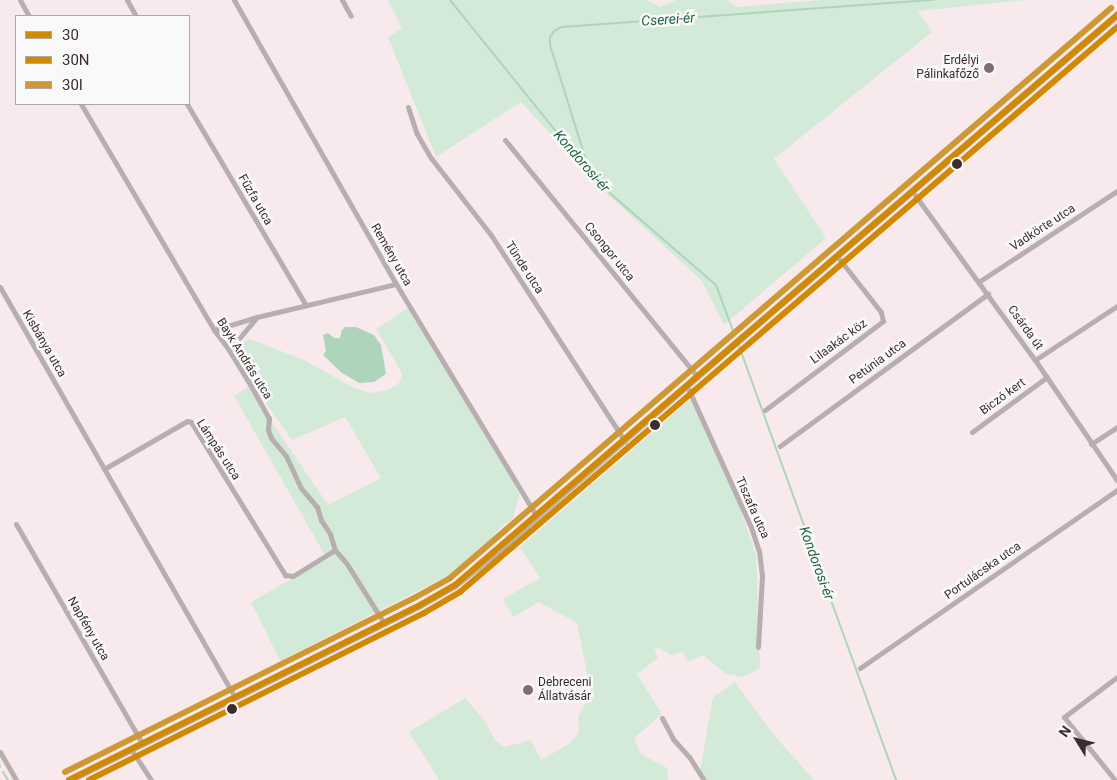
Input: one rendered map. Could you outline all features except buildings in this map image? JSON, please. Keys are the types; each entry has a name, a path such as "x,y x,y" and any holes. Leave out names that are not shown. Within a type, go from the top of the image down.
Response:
{"main road":[{"path":"69,780 384,623 455,585 537,517 1117,15"}],"street":[{"path":"20,0 28,15"},
{"path":"126,0 135,15"},
{"name":"Remény utca","path":"234,0 396,284 537,517"},
{"path":"342,0 351,16"},
{"name":"Bayk András utca","path":"82,105 214,330 227,347 269,418 268,430 271,438 286,456 301,488 317,507 320,520 330,534 335,550 348,564 384,623"},
{"name":"Fűzfa utca","path":"188,105 306,306"},
{"name":"Tünde utca","path":"408,107 417,134 431,158 491,235 625,441"},
{"name":"Csongor utca","path":"505,140 698,376"},
{"name":"Vadkörte utca","path":"980,281 1117,191"},
{"name":"Csárda út","path":"912,192 980,281 1117,480"},
{"name":"Lilaakác köz","path":"765,410 883,321 881,312 837,256"},
{"path":"214,330 257,317 396,284"},
{"name":"Kisbánya utca","path":"0,287 235,697"},
{"name":"Petúnia utca","path":"780,446 988,294"},
{"path":"1035,360 1117,306"},
{"path":"227,347 236,342 257,317"},
{"name":"Biczó kert","path":"972,432 1046,377"},
{"name":"Tiszafa utca","path":"687,386 751,527 759,551 762,576 758,647"},
{"name":"Lámpás utca","path":"104,469 187,421 190,422 283,572 288,576 293,576 335,550"},
{"path":"1091,444 1117,427"},
{"name":"Portulácska utca","path":"860,668 1117,490"},
{"name":"Napfény utca","path":"16,524 142,743"},
{"path":"1114,780 1064,717 1117,677"},
{"path":"662,718 673,740 690,758 704,780"},
{"path":"131,749 151,780"},
{"path":"0,752 16,780"}],"shaded area":[{"path":"388,0 647,0 660,7 676,0 728,0 736,7 821,0 1025,0 918,11 932,32 774,159 826,238 724,325 702,281 589,177 521,102 436,157 388,37 402,28"},
{"path":"408,308 520,493 512,520 501,526 489,544 459,570 280,661 251,602 327,559 234,396 248,387 328,505 381,478 345,417 292,440 227,348 250,339 304,360 354,388 371,393 389,390 400,382 402,373 376,329"},
{"path":"345,327 356,327 374,335 381,345 386,374 374,382 359,383 342,373 323,355 326,351 323,335 328,333 334,338 340,338"},
{"path":"691,399 734,491 756,555 760,668 743,677 726,674 703,655 687,662 683,652 671,655 658,647 654,650 658,658 637,674 662,714 634,738 641,754 667,768 668,780 439,780 409,732 465,698 485,721 495,740 504,747 531,740 541,760 570,743 579,733 578,716 591,694 577,623 539,602 513,617 503,599 540,578 520,547"},
{"path":"735,682 773,734 814,780 706,780 700,771 713,697"}],"waterway":[{"name":"Kondorosi-ér","path":"450,0 597,182 716,285 735,336"},
{"name":"Cserei-ér","path":"591,176 550,45 550,37 554,31 562,27 934,0"},
{"name":"Kondorosi-ér","path":"739,346 896,780"},
{"path":"3,772 8,780"}],"transit line":[{"name":"30I","path":"65,772 416,597 450,578 1111,8"},
{"name":"30","path":"69,780 420,605 455,585 1117,15"},
{"name":"30N","path":"89,780 424,613 460,592 1117,27"}],"place":[{"name":"Erdélyi Pálinkafőző","path":"989,68"},
{"name":"Debreceni Állatvásár","path":"528,690"}]}
